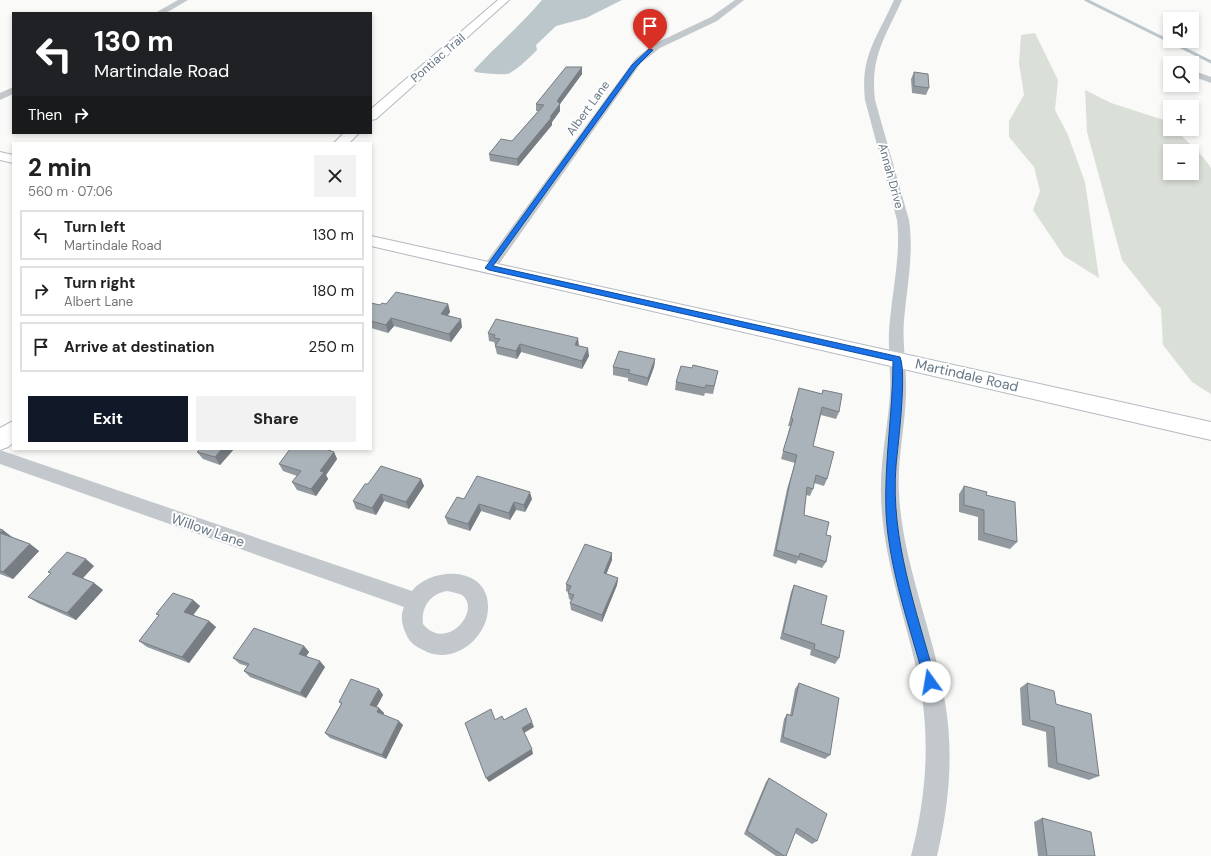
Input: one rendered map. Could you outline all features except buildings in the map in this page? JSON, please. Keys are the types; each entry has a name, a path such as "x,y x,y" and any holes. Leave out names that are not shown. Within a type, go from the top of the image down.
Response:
{"street":[{"path":"161,12 184,0"},
{"name":"Pontiac Trail","path":"372,115 504,0"},
{"name":"Albert Lane","path":"489,268 638,61 657,46 714,19 740,0"},
{"name":"Annah Drive","path":"898,0 874,48 868,76 870,100 903,220 906,238 896,332 898,393 890,476 891,515 898,564 930,682 937,734 936,792 932,822 924,856"},
{"path":"1199,76 1211,80"},
{"path":"0,97 12,91"},
{"path":"342,142 351,134"},
{"path":"0,156 12,159"},
{"name":"Martindale Road","path":"372,241 1211,431"},
{"path":"0,441 12,431"},
{"name":"Willow Lane","path":"0,457 416,602"}],"shaded area":[{"path":"542,0 622,0 586,18 556,26 536,45 537,50 523,64 510,73 501,74 475,72 474,70"},
{"path":"1035,33 1058,80 1055,110 1068,135 1085,182 1099,278 1064,256 1033,210 1040,191 1034,167 1009,137 1009,121 1024,95 1019,63 1021,35"},
{"path":"1085,90 1111,103 1163,120 1163,136 1182,136 1190,144 1163,144 1163,180 1199,180 1199,153 1211,168 1211,394 1192,382 1163,345 1161,309 1122,260 1087,132"}],"waterway":[{"path":"1086,0 1211,62"}],"route":[{"path":"650,50 634,66 489,268 897,359 898,393 890,476 891,515 898,564 930,682"}]}
